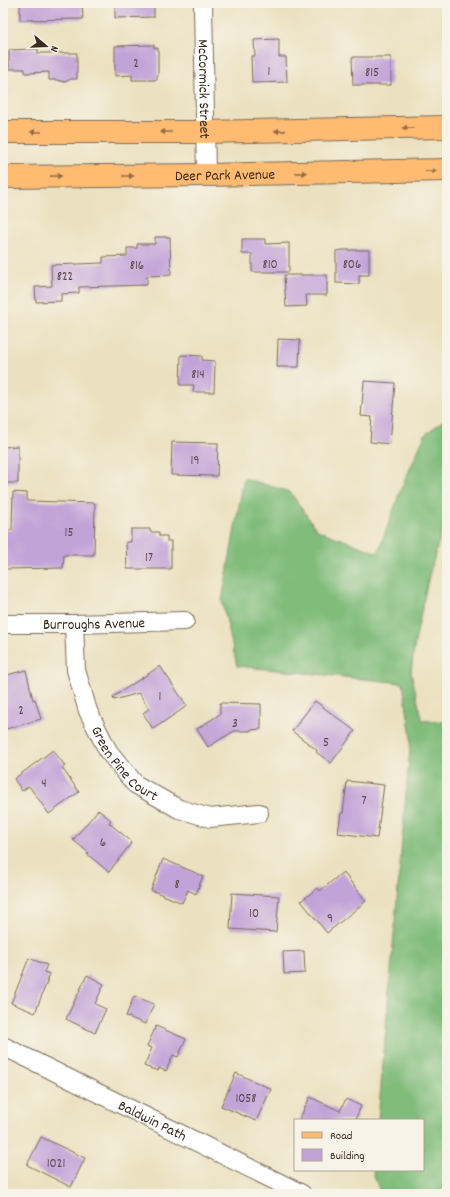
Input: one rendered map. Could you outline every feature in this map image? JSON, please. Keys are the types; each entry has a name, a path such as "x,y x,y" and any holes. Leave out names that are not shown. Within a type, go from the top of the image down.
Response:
{"main road":[{"path":"3,132 205,132 447,127"},
{"name":"Deer Park Avenue","path":"3,177 206,175 447,170"}],"street":[{"name":"McCormick Street","path":"203,3 206,175"},
{"name":"Burroughs Avenue","path":"3,624 184,621"},
{"name":"Green Pine Court","path":"74,624 76,670 88,711 108,751 135,784 179,809 210,818 259,813"},
{"name":"Baldwin Path","path":"3,1046 292,1192"}],"green space":[{"path":"447,417 447,512 428,580 415,642 411,672 422,720 447,722 447,1157 442,1194 381,1194 373,1174 374,1171 424,1171 424,1119 378,1119 411,737 403,683 237,666 222,601 244,478 290,492 317,530 378,553 401,489 425,435"}],"building":[{"path":"20,3 82,3 83,19 20,20"},
{"path":"115,3 154,3 154,17 115,18"},
{"path":"279,39 279,57 286,57 287,82 252,83 251,56 255,56 254,40"},
{"path":"154,45 154,48 158,48 157,80 132,80 132,75 115,76 115,46"},
{"path":"38,49 38,53 77,53 77,79 71,79 65,82 49,80 49,72 25,73 25,69 9,69 9,50"},
{"path":"352,57 391,57 391,85 353,85"},
{"path":"155,237 170,237 171,275 147,276 147,285 79,287 79,293 61,294 61,301 36,302 35,287 52,286 51,265 103,263 103,257 127,256 127,248 137,248 137,244 155,244"},
{"path":"242,239 265,239 265,244 289,243 289,272 252,272 252,254 242,254"},
{"path":"369,250 369,275 359,275 359,284 336,283 336,251"},
{"path":"284,275 327,275 327,295 306,295 307,306 286,307"},
{"path":"278,339 300,340 299,367 277,367"},
{"path":"181,355 202,356 202,360 215,361 214,392 193,392 194,385 180,385"},
{"path":"364,381 395,383 390,444 370,442 372,417 361,416"},
{"path":"172,442 218,443 217,476 171,475"},
{"path":"18,446 18,483 3,483 3,447"},
{"path":"13,492 27,493 27,501 95,503 94,555 64,555 63,568 3,569 3,530 12,530"},
{"path":"131,529 150,529 150,532 159,532 159,536 167,536 167,541 171,541 171,569 127,569 126,542 131,542"},
{"path":"160,666 187,706 153,729 143,713 149,709 139,693 114,700 113,697"},
{"path":"26,670 33,700 35,699 41,719 3,730 3,676"},
{"path":"315,701 355,731 331,763 292,731"},
{"path":"220,703 261,704 261,729 234,731 208,747 197,729 220,714"},
{"path":"53,750 65,766 62,768 79,792 49,814 29,786 22,791 14,779"},
{"path":"347,781 384,785 377,838 338,833 341,813 343,813"},
{"path":"98,810 111,820 109,823 132,842 109,872 73,840"},
{"path":"163,859 203,876 196,894 188,890 182,903 151,890"},
{"path":"343,872 366,901 327,933 301,901 318,888 320,891"},
{"path":"232,893 279,896 276,932 230,929"},
{"path":"304,951 305,973 284,974 283,952"},
{"path":"29,958 47,965 44,972 50,974 35,1013 11,1003"},
{"path":"87,975 104,984 95,1004 106,1009 95,1033 66,1019"},
{"path":"134,996 154,1004 145,1024 126,1016"},
{"path":"156,1026 186,1039 178,1057 173,1055 166,1071 159,1068 158,1071 144,1066 152,1048 147,1046"},
{"path":"236,1073 271,1089 256,1121 221,1106"},
{"path":"310,1097 340,1111 346,1099 361,1106 356,1118 358,1119 299,1119"},
{"path":"41,1137 85,1158 71,1187 27,1165"}]}
